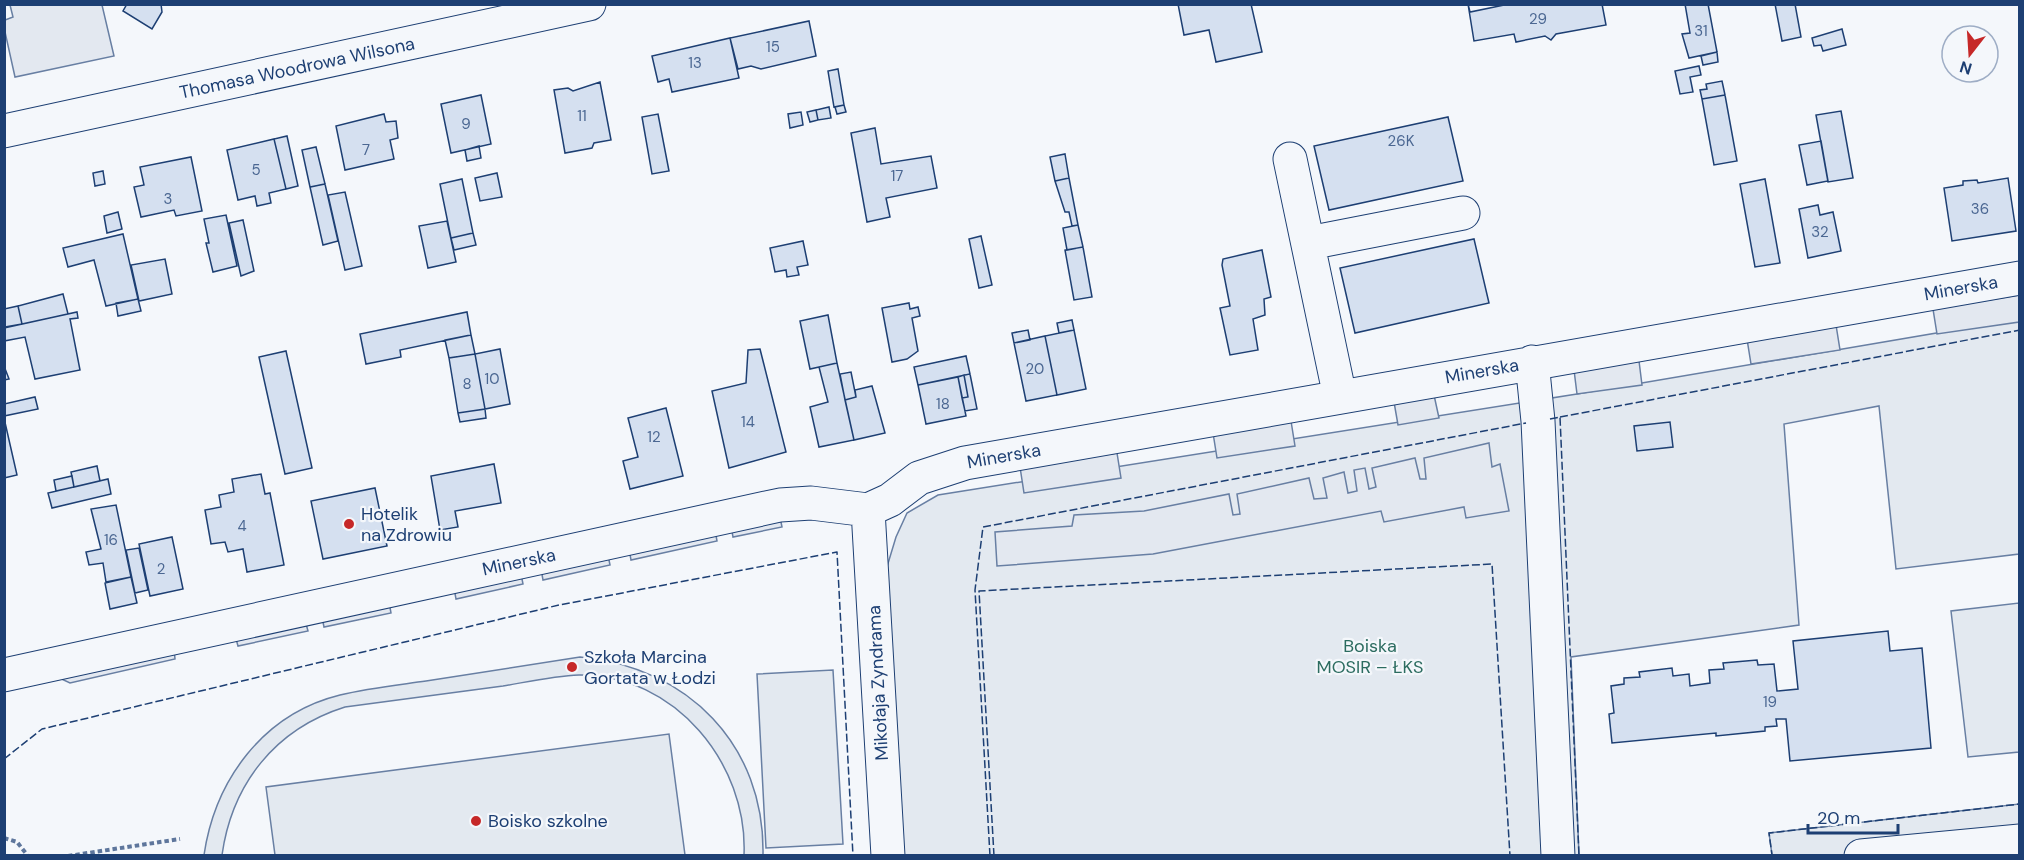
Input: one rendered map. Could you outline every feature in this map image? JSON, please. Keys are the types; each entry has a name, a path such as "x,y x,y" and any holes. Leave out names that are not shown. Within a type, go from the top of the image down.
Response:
{"street":[{"name":"Thomasa Woodrowa Wilsona","path":"4,130 590,4"},
{"path":"1290,159 1340,397"},
{"path":"1309,243 1463,213"},
{"name":"Minerska","path":"4,675 780,505 811,503 868,510 890,500 919,478 965,463 2019,278"},
{"path":"1532,362 1538,421 1558,855"},
{"name":"Mikołaja Zyndrama","path":"868,510 888,855"},
{"path":"1861,855 2019,841"}],"path":[{"path":"4,838 17,842 28,855"},
{"path":"68,855 180,839"}],"green space":[{"name":"Boiska MOSIR – ŁKS","path":"2019,319 2019,554 1896,569 1879,406 1784,424 1799,625 1571,657 1579,855 902,856 886,570 896,537 907,513 938,495 1577,394"},
{"path":"2019,603 2019,752 1968,757 1951,611"},
{"path":"580,657 619,664 654,677 686,695 713,718 734,747 750,779 760,815 763,855 744,855 742,821 733,788 719,758 699,730 674,708 646,690 614,679 579,675 345,707 320,717 298,729 261,763 247,783 236,805 227,829 222,855 204,855 219,801 247,754 266,734 288,717 312,704 361,690"},
{"path":"833,670 843,844 766,848 757,674"},
{"name":"Boisko szkolne","path":"669,734 685,855 275,855 266,787"},
{"path":"2019,804 2019,855 1769,856 1772,855 1769,833"}],"shaded area":[{"path":"10,5 102,5 114,56 15,77 5,32 5,20 13,17"},
{"path":"2019,295 2019,322 1937,334 1933,309"},
{"path":"1836,325 1840,350 1751,364 1747,339"},
{"path":"1639,361 1642,385 1577,394 1574,370"},
{"path":"1434,395 1439,418 1398,425 1394,402"},
{"path":"1291,421 1295,446 1217,458 1213,433"},
{"path":"1489,443 1492,467 1500,464 1509,511 1466,518 1464,507 1384,522 1381,511 1153,554 997,566 995,532 1072,526 1074,515 1144,511 1229,494 1233,515 1240,514 1237,494 1309,478 1314,499 1327,498 1323,478 1344,472 1348,493 1357,491 1354,470 1365,468 1369,489 1376,487 1372,468 1415,458 1420,479 1426,479 1424,458"},
{"path":"1117,453 1121,478 1024,493 1020,467"},
{"path":"780,517 782,527 733,537 731,526"},
{"path":"715,530 717,541 631,560 629,549"},
{"path":"608,555 610,565 543,580 541,569"},
{"path":"521,574 523,584 456,599 454,588"},
{"path":"389,602 391,613 324,627 322,617"},
{"path":"305,620 308,631 238,646 235,635"},
{"path":"174,649 175,659 70,683 55,676"}],"building":[{"path":"127,4 161,4 162,12 152,29 123,11"},
{"path":"1178,4 1251,4 1262,52 1216,62 1209,30 1184,35"},
{"path":"1468,4 1470,12 1509,4 1602,4 1606,25 1556,34 1551,40 1545,36 1516,42 1514,34 1474,41"},
{"path":"1685,4 1708,4 1717,52 1689,58 1682,34 1690,33"},
{"path":"1775,4 1795,4 1801,37 1782,41"},
{"path":"809,21 816,56 761,69 751,66 738,69 730,38"},
{"path":"1842,29 1846,45 1823,51 1821,45 1814,46 1812,38"},
{"path":"730,38 739,78 672,92 669,79 658,82 652,56"},
{"path":"1717,52 1718,62 1703,65 1701,56"},
{"path":"1699,66 1701,75 1690,77 1693,92 1680,94 1675,71"},
{"path":"838,69 844,105 834,107 828,71"},
{"path":"1722,81 1725,95 1702,99 1700,90 1707,89 1706,84"},
{"path":"600,82 611,140 594,143 592,148 565,153 554,90 568,88 573,91"},
{"path":"481,95 491,144 451,153 441,104"},
{"path":"1725,95 1737,161 1714,165 1702,99"},
{"path":"844,105 846,112 837,114 835,107"},
{"path":"829,107 831,118 818,120 816,110"},
{"path":"816,110 818,120 810,122 807,112"},
{"path":"1841,111 1853,178 1828,182 1816,115"},
{"path":"801,112 803,125 790,128 788,114"},
{"path":"384,114 386,122 396,121 398,138 390,140 394,159 345,170 336,126"},
{"path":"658,114 669,171 652,174 642,117"},
{"path":"1448,117 1463,181 1329,210 1314,146"},
{"path":"875,128 881,164 931,156 937,188 886,198 890,217 867,222 851,133"},
{"path":"287,136 298,186 286,189 274,139"},
{"path":"274,139 286,189 269,193 271,203 257,206 255,196 238,200 227,150"},
{"path":"1821,141 1828,181 1807,185 1799,145"},
{"path":"479,146 481,158 467,161 465,150"},
{"path":"316,147 325,184 310,187 302,150"},
{"path":"1065,154 1069,178 1055,181 1050,157"},
{"path":"191,157 202,211 176,216 174,210 141,217 134,187 144,185 140,167"},
{"path":"103,171 105,184 95,186 93,173"},
{"path":"497,173 502,197 480,201 475,178"},
{"path":"1069,178 1078,225 1072,226 1069,212 1065,212 1055,181"},
{"path":"2008,178 2016,231 1952,241 1944,188 1963,185 1963,181 1977,180 1978,183"},
{"path":"462,179 473,233 451,238 440,184"},
{"path":"1765,179 1780,263 1755,267 1740,184"},
{"path":"325,184 338,241 323,245 310,187"},
{"path":"345,192 362,266 345,270 328,195"},
{"path":"1818,205 1820,215 1833,212 1841,251 1808,258 1799,209"},
{"path":"118,212 122,229 107,233 104,216"},
{"path":"226,215 237,266 213,272 206,243 209,243 204,219"},
{"path":"243,220 254,271 241,276 229,223"},
{"path":"447,221 456,262 428,268 419,226"},
{"path":"1078,225 1083,247 1067,250 1063,228"},
{"path":"473,233 476,245 454,250 451,238"},
{"path":"123,234 138,299 106,306 94,260 68,267 63,248"},
{"path":"981,236 992,285 979,288 969,239"},
{"path":"1474,239 1489,303 1355,333 1340,268"},
{"path":"803,241 808,265 797,267 799,275 787,277 786,270 775,272 770,248"},
{"path":"1083,247 1092,297 1074,300 1065,250"},
{"path":"1262,250 1271,297 1264,299 1265,315 1253,319 1258,350 1230,355 1220,308 1230,306 1222,265 1223,259"},
{"path":"165,259 172,294 139,301 131,265"},
{"path":"63,294 68,314 22,324 18,306"},
{"path":"138,299 141,311 118,316 116,303"},
{"path":"909,303 910,309 918,307 920,316 912,318 918,351 907,359 892,362 882,308"},
{"path":"18,306 22,324 5,327 4,309"},
{"path":"77,312 78,318 70,319 80,370 35,379 25,337 4,341 4,328"},
{"path":"467,312 471,335 400,350 401,357 366,364 360,334"},
{"path":"828,315 837,363 810,369 800,321"},
{"path":"1072,320 1074,330 1059,333 1057,323"},
{"path":"1028,330 1030,340 1014,343 1012,333"},
{"path":"1074,330 1086,389 1057,395 1045,336"},
{"path":"471,335 475,354 449,358 445,340"},
{"path":"1045,336 1057,395 1026,401 1014,343"},
{"path":"500,349 510,404 485,409 475,354"},
{"path":"760,349 786,452 729,468 712,391 746,383 748,350"},
{"path":"286,351 312,468 285,474 259,357"},
{"path":"475,354 485,409 458,413 449,358"},
{"path":"966,356 970,374 918,385 914,367"},
{"path":"837,363 854,440 819,447 810,407 828,402 819,367"},
{"path":"4,366 9,379 4,380"},
{"path":"851,372 856,397 845,400 840,374"},
{"path":"970,374 977,409 965,411 962,398 968,397 964,375"},
{"path":"964,375 968,397 962,398 958,377"},
{"path":"958,377 966,416 926,424 918,385"},
{"path":"872,386 885,433 854,440 845,400 856,397 855,390"},
{"path":"35,397 38,409 4,416 4,404"},
{"path":"666,408 683,476 630,489 623,461 638,457 628,418"},
{"path":"485,409 486,418 460,422 458,413"},
{"path":"4,418 17,475 4,478"},
{"path":"1670,422 1673,447 1637,451 1634,426"},
{"path":"494,464 501,503 455,511 458,527 440,530 431,476"},
{"path":"97,466 100,481 74,487 71,472"},
{"path":"261,474 265,494 270,493 284,565 247,572 243,549 228,552 225,542 211,544 205,510 221,507 219,495 234,492 232,479"},
{"path":"72,476 74,487 56,491 54,480"},
{"path":"108,479 111,494 52,508 48,493"},
{"name":"Hotelik na Zdrowiu","path":"375,488 387,546 323,559 311,501"},
{"path":"116,505 131,577 106,582 103,563 89,565 86,552 101,549 91,509"},
{"path":"172,537 183,589 150,596 139,544"},
{"path":"139,548 148,590 135,593 126,550"},
{"path":"131,577 137,603 110,609 105,583"},
{"path":"1888,631 1890,651 1922,648 1931,748 1790,761 1786,719 1776,719 1777,726 1765,727 1765,731 1716,736 1716,733 1612,743 1609,714 1614,713 1611,686 1624,684 1624,678 1640,677 1639,672 1672,668 1673,676 1689,674 1690,686 1710,683 1709,670 1724,669 1723,663 1757,660 1758,665 1774,664 1777,691 1798,689 1793,641"}],"fence":[{"path":"1560,417 2020,330"},
{"path":"1550,419 1560,417 1579,856"},
{"path":"990,856 975,590 983,527 1526,423"},
{"path":"4,759 42,729 559,605 837,552 853,856"},
{"path":"994,856 979,591 1492,564 1510,856"},
{"path":"1769,856 1772,855 1769,833 2020,804"}],"place":[{"name":"Hotelik na Zdrowiu","path":"349,524"},
{"name":"Szkoła Marcina Gortata w Łodzi","path":"572,667"},
{"name":"Boisko szkolne","path":"476,821"}]}
